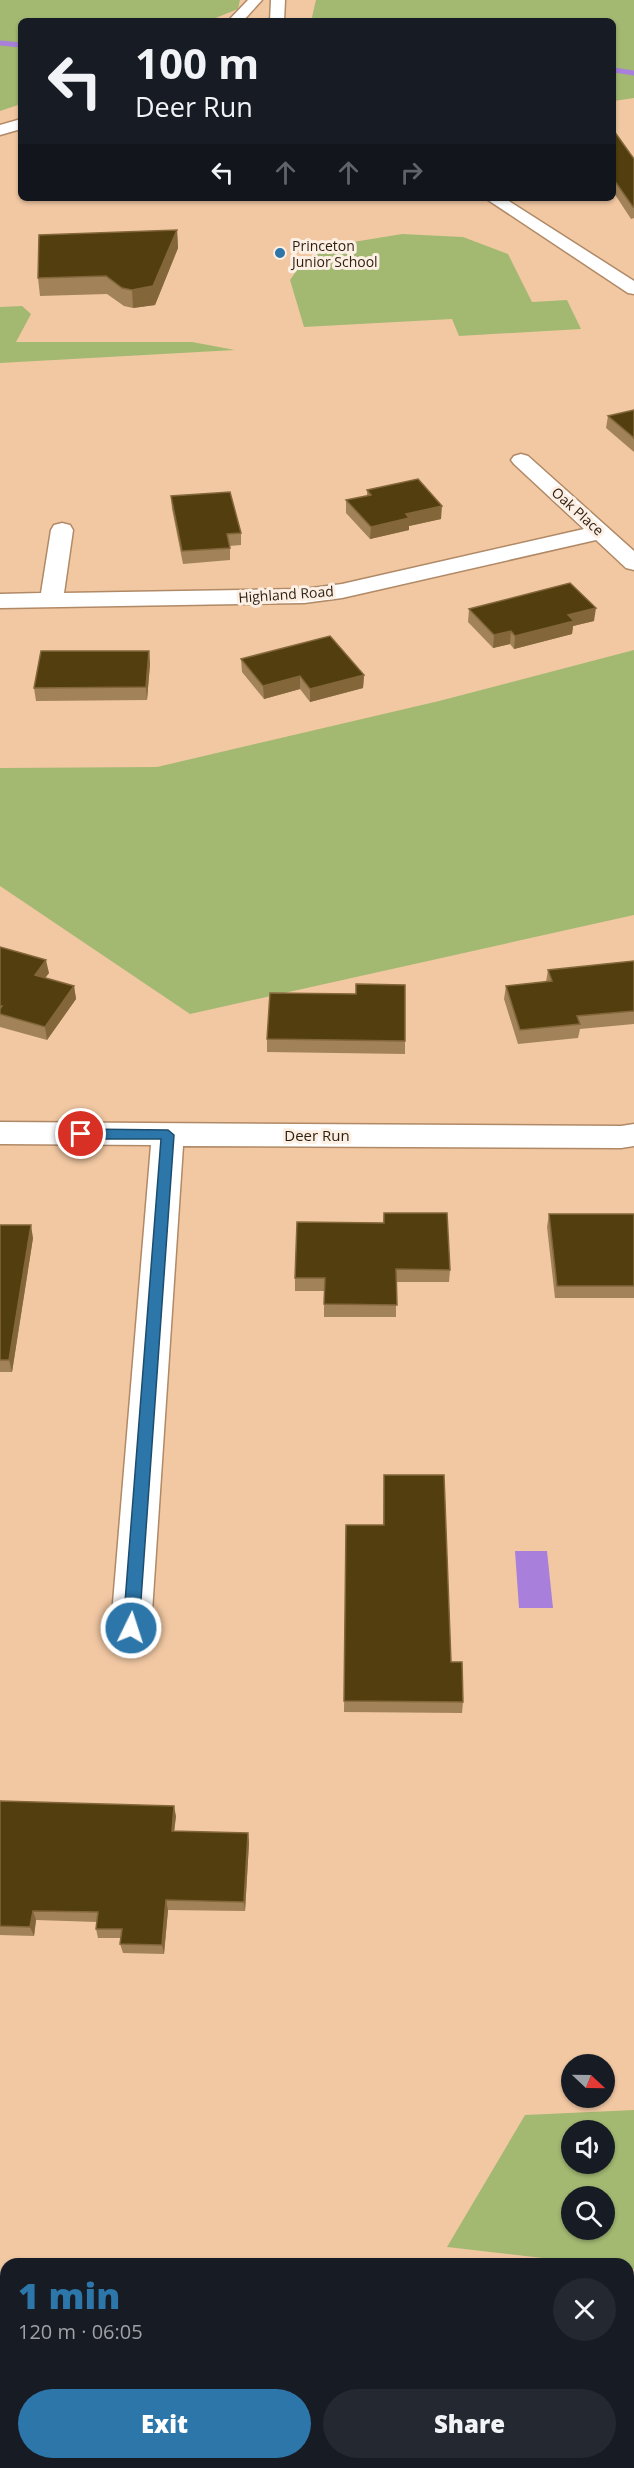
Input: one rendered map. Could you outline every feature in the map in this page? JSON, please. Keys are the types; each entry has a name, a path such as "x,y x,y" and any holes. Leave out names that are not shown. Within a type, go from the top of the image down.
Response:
{"main road":[{"path":"238,18 255,0"},
{"path":"277,18 278,0"},
{"path":"0,130 18,125"},
{"path":"490,201 520,215"},
{"path":"498,201 634,289"},
{"name":"Oak Place","path":"521,460 634,562"},
{"path":"51,601 62,530"},
{"name":"Highland Road","path":"0,601 304,596 342,591 601,532"},
{"name":"Deer Run","path":"0,1133 597,1137 634,1135"},
{"path":"131,1628 168,1135"}],"green space":[{"path":"0,0 240,0 238,9 216,18 18,18 18,105 0,111"},
{"path":"316,0 634,0 634,98 616,101 616,18 312,17"},
{"path":"402,234 463,237 508,254 532,302 567,300 581,329 459,336 452,319 304,327 290,280 304,260 341,244"},
{"path":"22,306 31,314 16,342 192,342 235,350 0,363 0,307"},
{"path":"634,650 634,915 190,1014 0,886 0,768 157,767 439,701"},
{"path":"634,2110 634,2258 543,2258 447,2247 525,2115"}],"shaded area":[{"path":"515,1551 547,1551 553,1608 519,1608"}],"building":[{"path":"616,134 634,159 633,207 616,183"},
{"path":"177,230 153,286 132,290 122,288 106,276 38,278 39,235"},
{"path":"634,410 634,438 608,416"},
{"path":"418,479 442,506 406,514 409,518 371,527 346,500 371,495 367,490"},
{"path":"230,492 241,533 227,534 230,548 182,551 171,496"},
{"path":"570,583 596,608 568,615 574,621 515,636 511,631 494,635 469,609"},
{"path":"330,636 364,675 310,689 300,676 263,686 241,659"},
{"path":"41,651 149,651 146,687 34,688"},
{"path":"0,947 46,960 35,975 74,986 45,1027 0,1014 2,1006 0,1006"},
{"path":"634,961 634,1011 577,1016 580,1024 520,1030 506,986 552,981 548,970"},
{"path":"356,984 405,985 405,1041 267,1039 270,993 356,994"},
{"path":"384,1213 447,1213 450,1270 396,1269 397,1305 324,1304 325,1278 295,1278 297,1222 384,1223"},
{"path":"549,1214 634,1214 634,1286 557,1286"},
{"path":"0,1225 31,1225 9,1360 0,1360"},
{"path":"384,1475 444,1475 451,1662 462,1662 463,1702 344,1701 346,1525 384,1525"},
{"path":"0,1801 174,1806 172,1831 248,1833 244,1902 166,1900 162,1945 120,1944 122,1929 96,1929 98,1912 33,1911 30,1927 0,1926"}],"waterway":[{"path":"0,43 18,45"},
{"path":"616,70 634,73"}],"place":[{"name":"Princeton Junior School","path":"280,253"}],"route":[{"path":"81,1134 168,1135 131,1628"}]}
